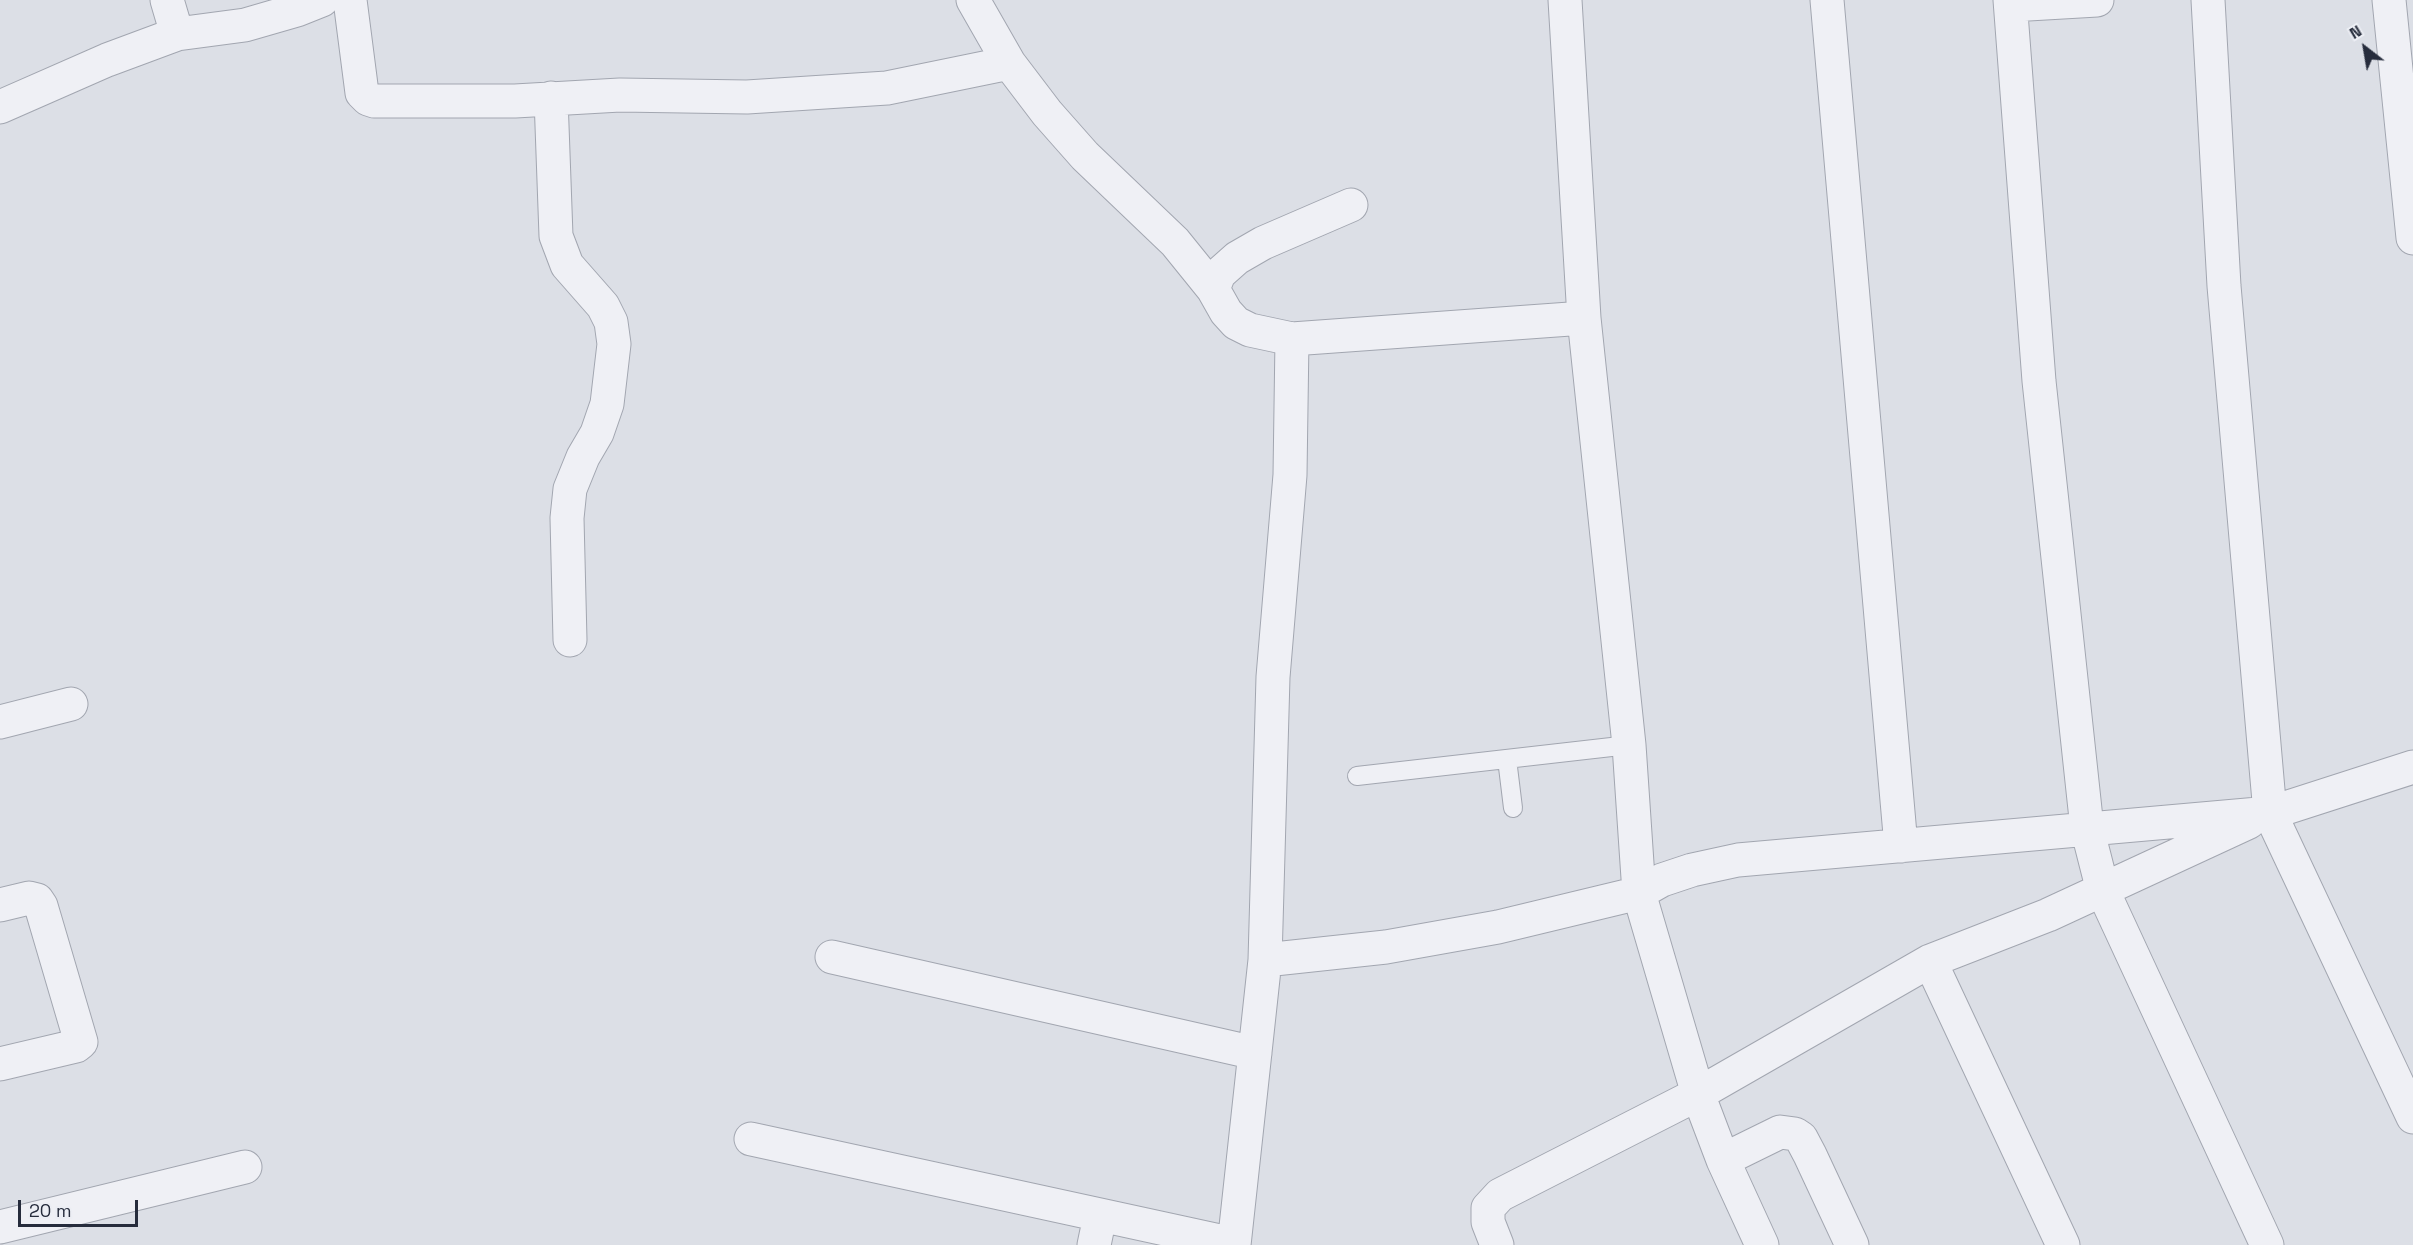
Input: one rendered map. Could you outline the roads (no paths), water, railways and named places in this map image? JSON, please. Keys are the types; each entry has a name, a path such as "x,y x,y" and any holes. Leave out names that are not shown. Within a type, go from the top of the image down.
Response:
{"street":[{"path":"168,0 177,34"},
{"path":"0,107 107,60 177,34 245,26 322,0"},
{"path":"350,0 361,89 368,99 374,101 515,101 620,95 747,97 887,88 1009,63"},
{"path":"973,0 1009,63 1047,113 1085,156 1175,242 1213,289 1218,302 1236,323 1250,330 1292,339 1584,318"},
{"path":"1565,0 1584,318 1629,745 1639,893 1698,1094 1722,1160 1762,1245"},
{"path":"1827,0 1901,846"},
{"path":"2097,0 2010,2 2039,381 2087,828 2103,891 2267,1245"},
{"path":"2208,0 2224,286 2270,813 2413,1117"},
{"path":"2389,0 2413,238"},
{"path":"551,98 556,237 567,265 603,306 611,322 614,344 607,404 597,433 583,457 570,489 567,518 570,640"},
{"path":"1213,289 1219,274 1243,254 1351,205"},
{"path":"752,1139 1097,1231 1234,1245 1265,960 1273,677 1290,475 1292,339"},
{"path":"0,722 71,704"},
{"path":"1497,1245 1488,1222 1488,1208 1500,1195 1698,1094 1930,961 2048,915 2270,813 2413,767"},
{"path":"1265,960 1386,947 1498,927 1639,893 1662,880 1692,870 1738,860 2270,813"},
{"path":"0,905 29,898 37,900 41,906 81,1041 76,1046 0,1064"},
{"path":"832,957 1255,1053"},
{"path":"1930,961 2063,1245"},
{"path":"1722,1160 1780,1132 1795,1134 1801,1138 1810,1155 1852,1245"},
{"path":"0,1227 245,1167"}],"lane":[{"path":"1357,776 1629,745"},
{"path":"1508,759 1513,808"}]}
